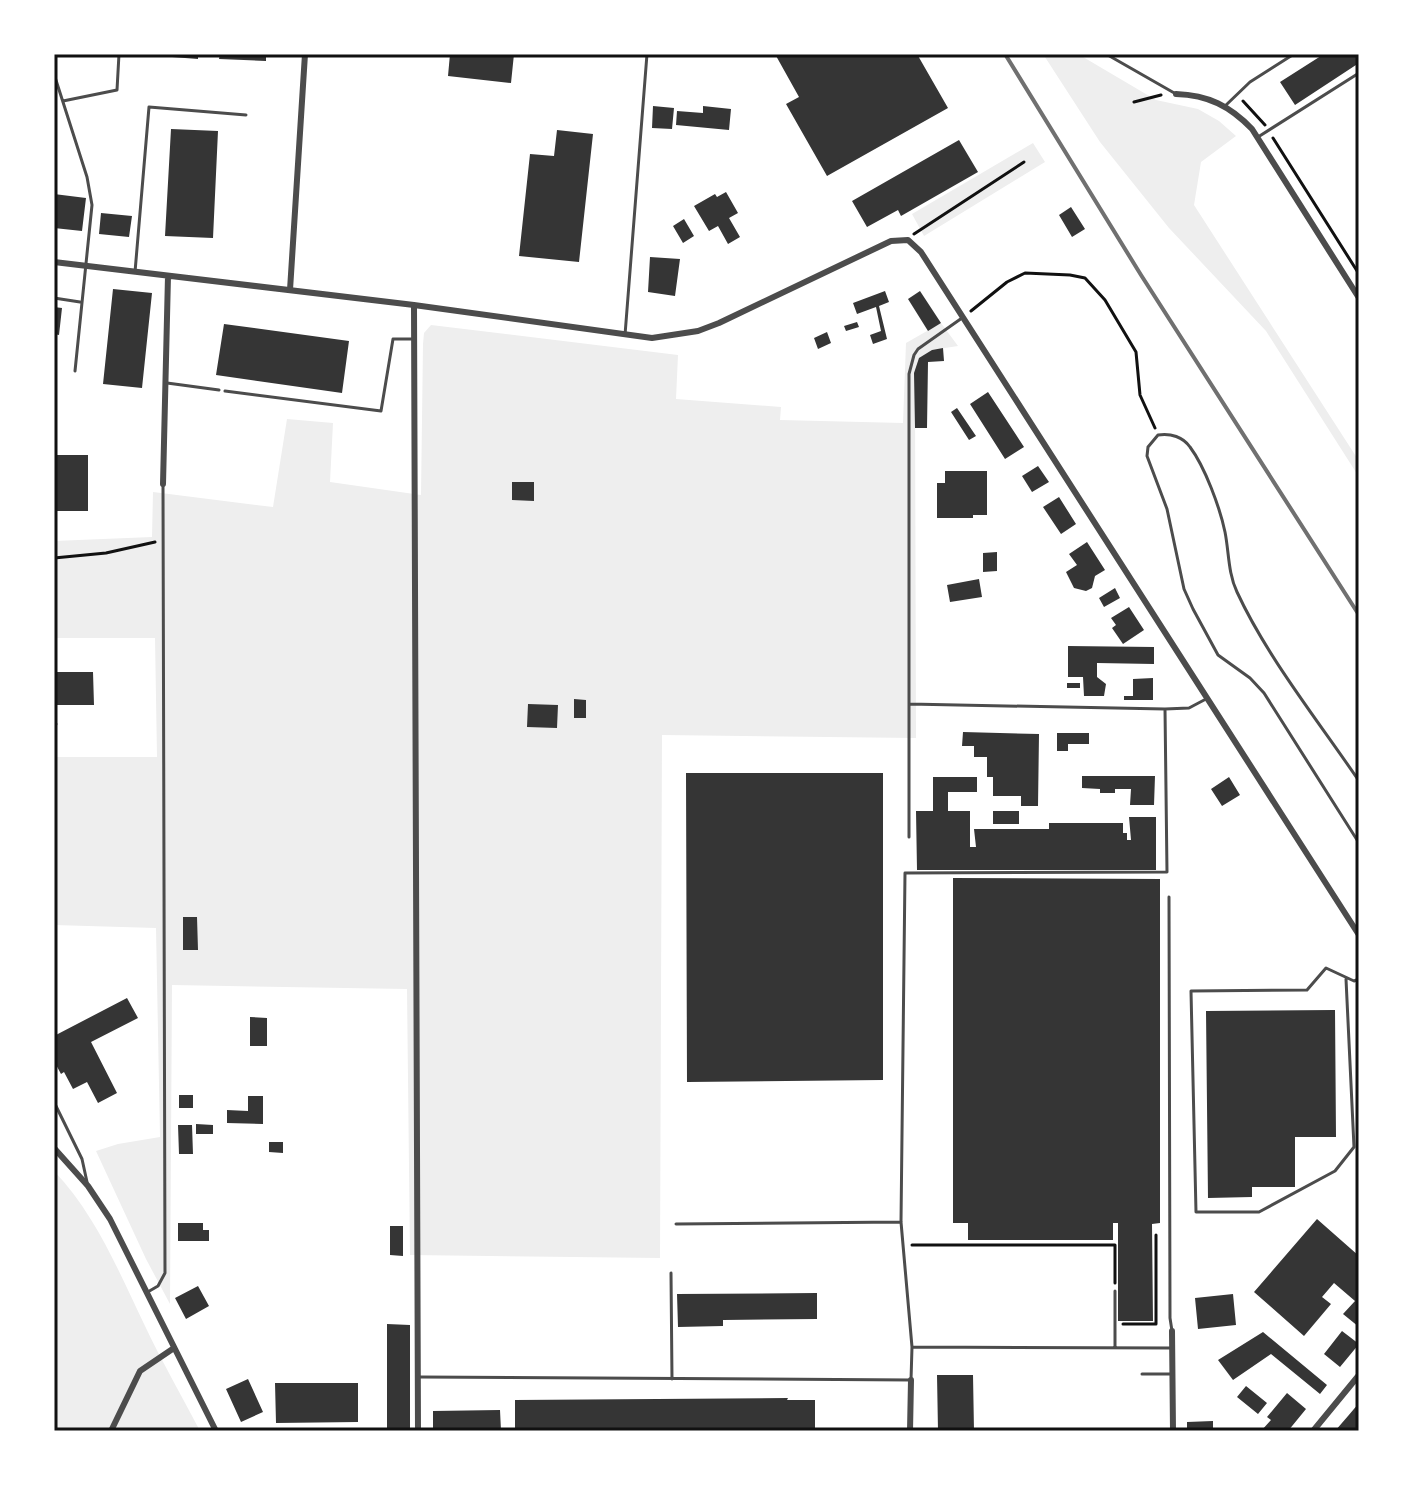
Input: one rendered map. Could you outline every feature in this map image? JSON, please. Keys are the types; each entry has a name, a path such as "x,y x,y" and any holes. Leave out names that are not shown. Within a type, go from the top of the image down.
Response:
{"street":[{"path":"290,290 305,54"},
{"path":"1176,94 1205,97 1225,106 1243,120 1258,137 1359,298"},
{"path":"54,262 414,305 652,338 698,331 891,241 908,240 921,252 1359,935"},
{"path":"163,484 168,276"},
{"path":"414,305 418,1431"},
{"path":"54,1148 88,1186 110,1219 216,1431"},
{"path":"1172,1331 1173,1431"},
{"path":"111,1431 140,1371 174,1348"},
{"path":"1313,1431 1359,1375"},
{"path":"910,1431 911,1380"}],"lane":[{"path":"63,101 117,90 119,54"},
{"path":"625,335 647,54"},
{"path":"1106,54 1176,94"},
{"path":"1225,106 1236,94 1294,54"},
{"path":"1258,137 1359,73"},
{"path":"54,74 87,177 92,205 75,371"},
{"path":"135,272 149,107 246,115"},
{"path":"54,298 80,302"},
{"path":"909,837 909,374 918,349 963,318"},
{"path":"225,391 381,411 393,339 414,339"},
{"path":"167,383 219,390"},
{"path":"1359,781 1281,667 1235,588 1224,526 1205,476 1189,446 1173,435 1158,435 1148,447 1147,456 1167,509 1184,589 1193,609 1218,655 1250,678 1264,693 1359,843"},
{"path":"146,1293 158,1286 165,1273 163,484"},
{"path":"909,704 1165,709 1189,708 1206,699"},
{"path":"418,1377 911,1380 912,1347 901,1222 905,873 1167,872 1165,709"},
{"path":"1169,897 1172,1331"},
{"path":"1346,979 1354,1147 1335,1171 1259,1212 1196,1212 1191,991 1307,990 1326,968 1346,979 1359,979"},
{"path":"54,1102 82,1159 88,1186"},
{"path":"676,1224 901,1222"},
{"path":"671,1273 672,1379"},
{"path":"1115,1291 1115,1348"},
{"path":"912,1347 1172,1348"},
{"path":"1142,1374 1173,1374"}],"path":[{"path":"1134,102 1157,95 1176,94"},
{"path":"1236,94 1268,130 1359,274"},
{"path":"908,240 918,229 1024,162"},
{"path":"963,318 1014,277 1036,273 1085,278 1105,300 1136,352 1140,395 1158,435"},
{"path":"54,558 106,553 162,540"},
{"path":"1115,1324 1157,1326 1156,1235"},
{"path":"903,1245 1115,1245 1115,1291"}],"shaded area":[{"path":"1043,54 1078,54 1156,100 1198,109 1236,136 1201,162 1194,205 1359,461 1359,477 1266,331 1169,228 1100,142"},
{"path":"1033,143 1045,162 924,236 912,214"},
{"path":"941,323 958,346 932,350 915,391 916,738 662,735 660,1258 410,1255 407,989 172,985 170,1304 96,1151 160,1137 156,928 54,925 54,757 157,757 155,638 54,638 54,541 152,537 153,492 273,507 287,419 333,423 330,482 421,495 423,344 424,333 431,325 678,355 676,399 781,407 780,420 903,423 906,343"},
{"path":"54,1171 82,1206 106,1245 200,1431 54,1431"}],"building":[{"path":"198,54 198,59 159,56"},
{"path":"220,54 266,54 266,61 219,59"},
{"path":"450,54 514,54 511,83 448,76"},
{"path":"775,54 917,54 948,108 827,176 786,104 799,97"},
{"path":"1324,54 1359,54 1359,63 1295,105 1280,82"},
{"path":"653,106 674,108 672,129 652,128"},
{"path":"703,106 731,109 729,130 676,125 677,111 703,113"},
{"path":"171,129 218,131 213,238 165,236"},
{"path":"557,130 593,134 579,262 519,256 530,154 554,156"},
{"path":"959,140 978,172 901,216 898,210 867,227 852,201"},
{"path":"726,192 738,213 729,218 740,237 728,244 718,226 709,231 694,206 715,194 717,197"},
{"path":"54,194 86,198 82,231 54,228"},
{"path":"1071,207 1085,229 1072,237 1059,215"},
{"path":"101,213 132,216 129,237 99,234"},
{"path":"684,219 694,236 683,243 673,226"},
{"path":"650,257 680,259 675,296 648,292"},
{"path":"113,289 152,293 142,388 103,384"},
{"path":"885,291 889,302 879,306 887,339 873,344 870,335 881,331 876,307 857,314 853,303"},
{"path":"920,291 941,323 928,331 908,299"},
{"path":"54,307 62,308 59,335 54,334"},
{"path":"857,322 859,327 846,331 844,326"},
{"path":"224,324 349,341 342,393 216,375"},
{"path":"827,332 831,343 818,349 814,338"},
{"path":"943,348 944,361 928,362 927,428 915,428 914,373 919,358"},
{"path":"988,392 1024,447 1005,459 970,404"},
{"path":"957,408 976,436 969,440 951,412"},
{"path":"54,455 88,455 88,511 54,511"},
{"path":"1038,466 1049,482 1032,492 1022,476"},
{"path":"945,471 987,471 987,515 937,518 937,483 945,483"},
{"path":"512,482 534,482 534,501 512,500"},
{"path":"1059,497 1076,524 1061,534 1043,507"},
{"path":"1087,542 1105,570 1095,576 1092,588 1086,591 1074,588 1066,572 1077,565 1069,554"},
{"path":"997,552 997,571 983,572 983,553"},
{"path":"979,579 982,597 950,602 947,585"},
{"path":"1115,588 1120,598 1104,607 1099,598"},
{"path":"1129,607 1144,630 1123,644 1112,628 1116,625 1111,618"},
{"path":"1068,646 1154,647 1154,664 1097,663 1097,677 1106,684 1104,696 1084,696 1083,677 1068,677"},
{"path":"54,672 93,672 94,705 54,705"},
{"path":"1153,678 1153,700 1124,700 1124,696 1133,696 1133,679"},
{"path":"1067,683 1080,683 1080,688 1067,688"},
{"path":"574,699 586,700 586,718 574,718"},
{"path":"528,704 558,705 557,728 527,727"},
{"path":"963,732 1039,734 1038,806 1021,806 1021,796 993,796 993,777 987,777 987,757 974,757 974,746 962,746"},
{"path":"1057,733 1089,733 1089,744 1068,744 1068,751 1057,751"},
{"path":"686,773 883,773 883,1080 687,1082"},
{"path":"1082,776 1155,776 1154,805 1130,805 1131,789 1100,793 1100,789 1082,788"},
{"path":"933,777 977,777 977,792 948,792 948,811 970,811 970,847 976,847 974,829 1049,829 1049,823 1123,823 1123,833 1127,833 1127,840 1131,840 1129,817 1156,817 1156,870 917,870 916,811 933,811"},
{"path":"1229,777 1240,795 1222,806 1211,789"},
{"path":"993,811 1019,811 1019,824 993,824"},
{"path":"953,878 1160,879 1160,1223 1152,1224 1153,1321 1118,1321 1118,1223 1113,1223 1113,1240 968,1240 968,1223 953,1223"},
{"path":"183,917 197,917 198,950 183,950"},
{"path":"127,998 138,1018 91,1042 117,1093 98,1103 87,1082 73,1089 64,1072 61,1074 54,1061 57,1059 54,1036"},
{"path":"1335,1010 1336,1137 1295,1137 1295,1187 1252,1187 1252,1197 1208,1198 1206,1011"},
{"path":"250,1017 267,1018 267,1046 250,1046"},
{"path":"179,1095 193,1095 193,1108 179,1108"},
{"path":"248,1096 263,1096 263,1124 227,1123 227,1110 248,1111"},
{"path":"196,1124 213,1125 213,1134 196,1134"},
{"path":"178,1125 192,1125 193,1154 179,1154"},
{"path":"269,1142 283,1142 283,1153 269,1152"},
{"path":"1317,1219 1359,1256 1359,1327 1343,1314 1355,1301 1334,1283 1322,1297 1331,1304 1304,1336 1254,1292"},
{"path":"178,1223 203,1223 203,1230 209,1230 209,1241 178,1241"},
{"path":"390,1226 403,1226 403,1256 390,1255"},
{"path":"198,1286 209,1306 186,1319 175,1298"},
{"path":"817,1293 817,1319 723,1320 723,1326 678,1327 677,1294"},
{"path":"1233,1294 1236,1325 1198,1329 1195,1298"},
{"path":"387,1324 410,1325 410,1431 387,1431"},
{"path":"1342,1331 1359,1344 1340,1367 1324,1354"},
{"path":"1263,1332 1327,1385 1320,1394 1271,1354 1233,1380 1218,1360"},
{"path":"937,1375 973,1375 974,1431 938,1431"},
{"path":"248,1379 263,1412 241,1422 226,1389"},
{"path":"275,1383 358,1383 358,1422 276,1423"},
{"path":"1246,1386 1267,1403 1258,1414 1237,1397"},
{"path":"1287,1393 1306,1409 1288,1431 1261,1431 1271,1420 1267,1417"},
{"path":"515,1400 815,1400 815,1431 515,1431"},
{"path":"1359,1403 1359,1431 1335,1431 1348,1416"},
{"path":"500,1410 501,1431 433,1431 433,1411"},
{"path":"1213,1421 1213,1431 1187,1431 1187,1422"}],"railway":[{"path":"1005,54 1141,275 1359,615"}]}
